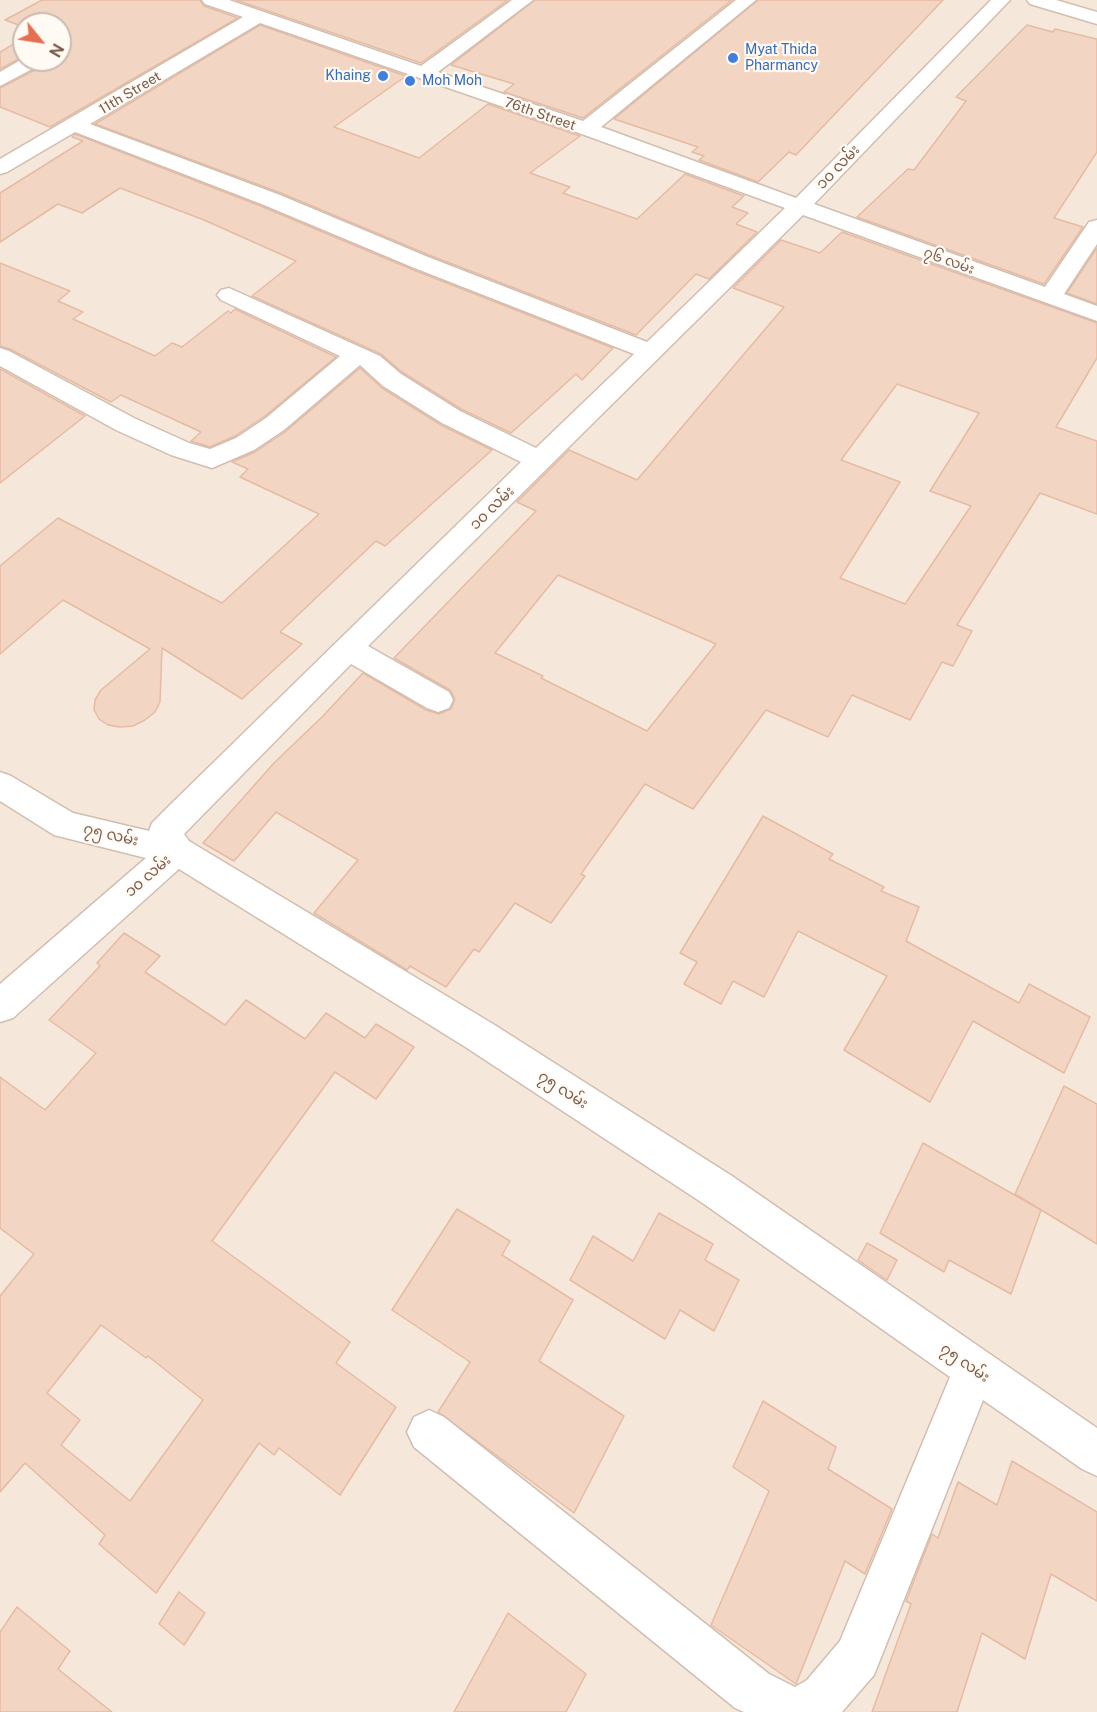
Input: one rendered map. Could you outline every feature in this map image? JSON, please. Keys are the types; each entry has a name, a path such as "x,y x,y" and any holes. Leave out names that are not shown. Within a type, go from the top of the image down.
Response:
{"street":[{"name":"76th Street","path":"212,0 586,129 800,206"},
{"name":"11th Street","path":"0,168 75,125 254,15 272,0"},
{"path":"424,73 524,0"},
{"path":"586,129 747,0"},
{"name":"၁၀ လမ်း","path":"0,1006 177,850 164,833 348,649 800,206 1001,0"},
{"path":"1036,0 1097,18"},
{"path":"0,80 14,72"},
{"path":"75,125 272,200 420,262 651,352"},
{"name":"၇၆ လမ်း","path":"800,206 1097,314"},
{"path":"1050,298 1097,227"},
{"path":"229,295 371,362 420,399 540,461"},
{"path":"0,356 125,424 180,449 212,459 245,444 275,424 357,355"},
{"path":"348,649 438,700"},
{"name":"၇၅ လမ်း","path":"0,784 64,825 177,850 480,1036 718,1190 1097,1454"},
{"path":"429,1432 752,1691 797,1712 824,1697 857,1658 974,1370"}],"shaded area":[{"path":"0,0 1097,0 1097,1712 0,1712"}],"building":[{"path":"42,0 200,0 204,6 238,18 50,127 0,107 0,88 31,72 72,72 72,12 20,12"},
{"path":"236,0 508,0 421,63"},
{"path":"535,0 732,0 583,118 504,92 514,84 451,65"},
{"path":"758,0 943,0 796,155 789,152 758,182 699,160 704,156 692,152 698,147 614,119"},
{"path":"260,25 406,76 334,127 419,158 488,104 580,136 530,173 570,187 563,193 637,219 685,174 744,196 732,207 748,213 736,224 757,232 709,279 696,274 636,335 429,255 281,193 95,124"},
{"path":"1027,25 1097,39 1097,152 1054,218 1083,227 1044,284 857,217 908,169 914,170 966,101 956,97"},
{"path":"12,45 12,62 0,69 0,52"},
{"path":"75,134 613,348 582,380 576,374 511,433 461,409 402,372 381,354 252,296 296,261 204,220 120,188 82,213 58,204 0,242 0,193 83,141 72,137"},
{"path":"842,232 1097,323 1097,358 1056,427 1097,441 1097,514 1040,493 957,625 972,631 953,666 942,662 910,720 852,695 828,737 766,710 693,809 645,784 581,874 585,876 551,923 515,903 479,952 474,949 446,987 410,966 407,970 314,913 358,860 276,812 234,861 203,843 274,763 363,673 426,710 439,714 451,709 455,699 450,690 394,658 536,511 517,502 569,450 637,480 784,307 733,288 781,240 820,253","holes":["897,384 979,413 930,491 971,506 905,604 840,578 900,482 841,460","558,575 716,644 647,731 495,653"]},
{"path":"1097,248 1097,304 1067,293"},
{"path":"0,263 70,291 58,301 83,312 73,319 155,356 172,343 182,347 228,311 231,313 235,309 336,357 265,416 235,436 210,447 191,441 201,432 121,395 111,402 10,349 0,346"},
{"path":"360,368 382,388 441,425 492,450 385,546 376,541 280,632 302,644 242,699 162,648 160,702 155,712 133,726 108,725 99,719 94,710 95,700 101,690 150,649 63,600 0,654 0,566 58,518 222,603 319,514 240,477 248,469 232,462 255,452 285,432"},
{"path":"0,369 85,416 0,483"},
{"path":"763,816 833,854 829,859 884,887 881,891 919,907 906,941 1019,1003 1029,984 1090,1017 1064,1073 973,1021 930,1102 844,1050 887,976 798,931 764,997 733,981 721,1004 684,984 697,962 680,953"},
{"path":"124,933 160,956 145,972 225,1025 246,1000 305,1039 326,1013 365,1038 376,1024 414,1047 376,1099 335,1072 212,1241 350,1342 336,1363 396,1407 340,1495 279,1448 274,1455 259,1443 156,1593 99,1544 105,1535 25,1463 0,1492 0,1296 34,1254 0,1228 0,1077 45,1110 96,1053 49,1020 100,966 97,963","holes":["101,1325 146,1358 148,1356 203,1400 130,1501 61,1445 80,1420 47,1393"]},
{"path":"1064,1086 1097,1104 1097,1244 1015,1194"},
{"path":"923,1143 1041,1210 1011,1294 949,1260 944,1272 880,1233"},
{"path":"457,1209 510,1241 502,1255 573,1300 539,1361 624,1416 574,1513 438,1412 470,1362 392,1310"},
{"path":"659,1213 713,1244 705,1260 739,1280 714,1331 680,1310 665,1339 570,1280 593,1236 633,1261"},
{"path":"867,1243 897,1260 887,1280 858,1260"},
{"path":"763,1401 836,1447 828,1469 892,1509 865,1574 845,1561 796,1684 711,1625 769,1491 733,1467"},
{"path":"1012,1461 1097,1512 1097,1601 1051,1574 1025,1659 982,1633 957,1712 872,1712 911,1604 906,1601 932,1534 938,1538 958,1482 997,1505"},
{"path":"179,1592 205,1613 184,1645 159,1624"},
{"path":"17,1607 70,1651 58,1669 112,1712 0,1712 0,1632"},
{"path":"508,1613 586,1674 566,1712 454,1712"}],"place":[{"name":"Myat Thida Pharmancy","path":"733,58"},
{"name":"Khaing","path":"383,76"},
{"name":"Moh Moh","path":"410,81"}]}
